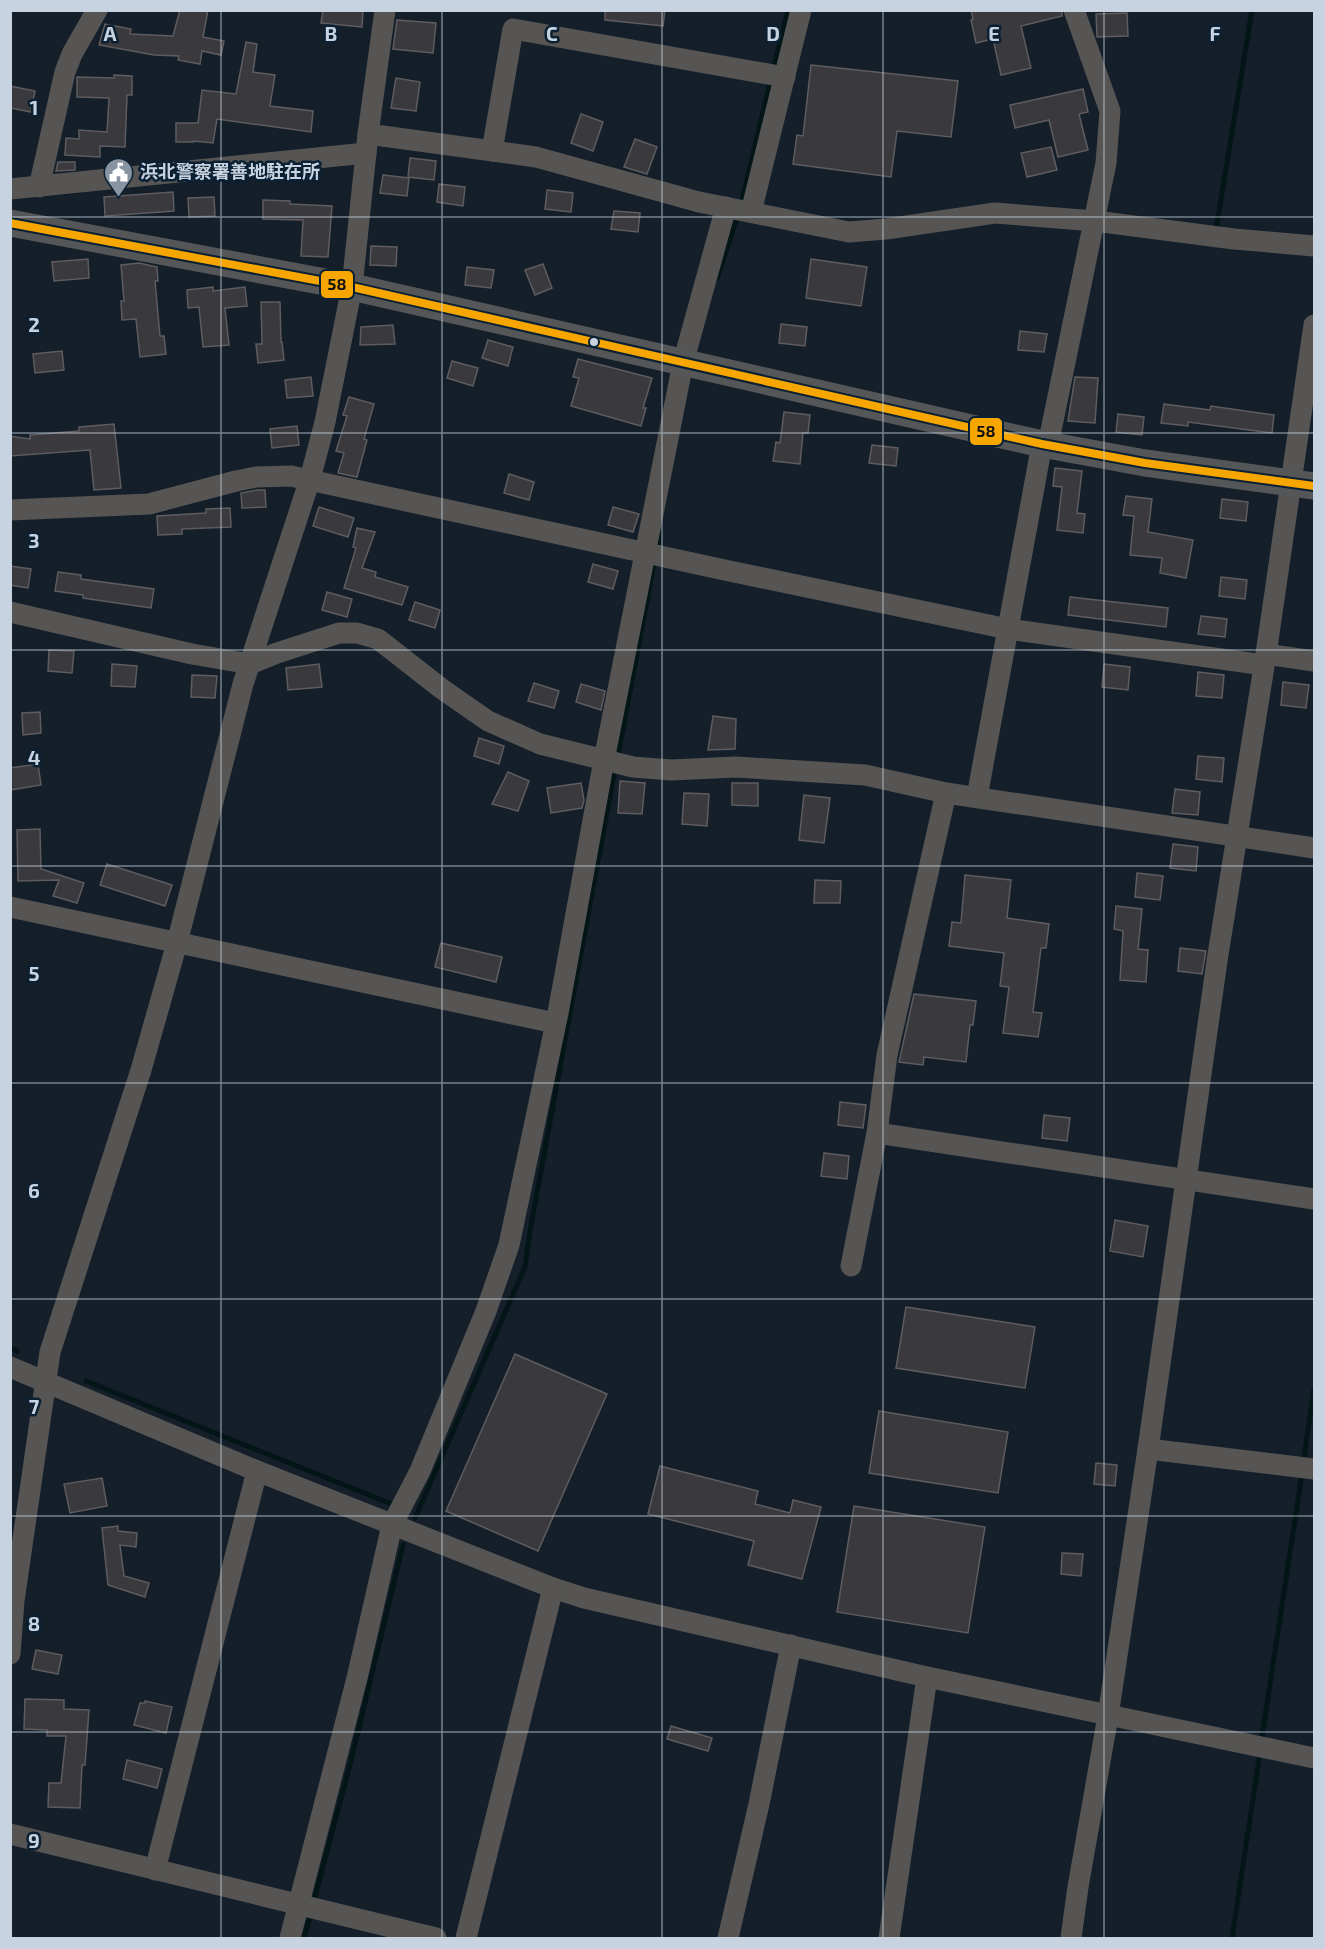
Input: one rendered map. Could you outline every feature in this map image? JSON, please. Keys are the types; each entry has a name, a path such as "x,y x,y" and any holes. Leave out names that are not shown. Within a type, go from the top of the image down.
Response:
{"main road":[{"path":"10,224 352,287 1045,445 1145,463 1302,484"}],"street":[{"path":"39,187 65,72 72,54 97,10"},
{"path":"10,1654 13,1582 50,1352 141,1070 177,943 250,664 310,479 325,422 352,287 367,144 385,10"},
{"path":"752,212 777,76 801,10"},
{"path":"977,797 1045,445 1106,163 1110,111 1074,10"},
{"path":"492,152 513,29 777,76"},
{"path":"10,189 367,144 536,157 699,202 849,232 995,213 1095,221 1234,239 1314,246"},
{"path":"290,1938 357,1678 392,1525 424,1461 486,1311 509,1245 555,1023 682,363 726,207"},
{"path":"1071,1938 1108,1716 1148,1449 1217,961 1265,659 1302,484 1314,325"},
{"path":"10,510 149,504 256,477 291,476 1008,629 1265,659 1314,661"},
{"path":"10,612 192,654 250,664 339,633 357,633 378,639 442,689 488,721 540,744 633,767 672,770 736,767 865,775 946,793 1314,848"},
{"path":"851,1266 877,1133 887,1055 946,793"},
{"path":"10,907 555,1023"},
{"path":"877,1133 1314,1199"},
{"path":"10,1367 257,1471 553,1588 584,1598 927,1677 1314,1758"},
{"path":"1148,1449 1306,1468"},
{"path":"155,1870 257,1471"},
{"path":"466,1938 553,1588"},
{"path":"728,1938 759,1804 791,1645"},
{"path":"889,1938 927,1677"},
{"path":"10,1834 436,1938"}],"building":[{"path":"180,10 208,10 203,37 224,41 221,55 202,51 200,64 178,60 179,56 154,55 99,45 105,24 131,29 130,34 173,36"},
{"path":"323,10 363,10 362,27 321,23"},
{"path":"605,10 665,10 663,26 605,20"},
{"path":"971,10 1062,10 1062,16 1021,26 1031,68 1001,75 993,39 976,43"},
{"path":"1127,13 1128,36 1097,37 1096,14"},
{"path":"397,20 436,23 433,53 393,49"},
{"path":"246,42 257,44 253,72 275,75 270,106 313,111 311,132 217,119 213,143 176,142 176,123 198,123 202,90 236,94"},
{"path":"811,65 958,81 951,137 897,131 891,177 793,164 797,135 803,136"},
{"path":"114,75 132,76 132,95 127,95 125,147 100,146 100,157 65,155 66,138 79,139 79,130 107,132 109,98 77,97 77,77 114,78"},
{"path":"396,78 420,82 416,111 391,108"},
{"path":"10,86 35,91 31,112 10,108"},
{"path":"1083,89 1088,112 1079,114 1088,150 1058,157 1049,120 1015,128 1010,105"},
{"path":"581,114 603,122 593,151 571,143"},
{"path":"635,139 657,147 647,174 624,167"},
{"path":"1051,147 1057,170 1027,177 1021,153"},
{"path":"410,158 436,161 434,180 408,177"},
{"path":"58,162 75,162 75,170 56,171"},
{"path":"383,175 409,178 407,196 380,193"},
{"path":"439,184 465,187 463,206 437,202"},
{"path":"547,190 573,193 571,212 545,209"},
{"path":"173,192 174,211 105,216 104,197"},
{"path":"214,197 215,216 189,217 188,198"},
{"path":"263,200 332,206 328,257 301,256 303,220 263,219"},
{"path":"614,211 640,213 638,232 611,229"},
{"path":"371,246 397,247 396,266 370,265"},
{"path":"88,259 89,278 54,281 52,262"},
{"path":"811,259 867,267 861,306 806,298"},
{"path":"139,263 157,267 158,281 155,281 160,336 164,336 166,354 140,357 136,319 122,320 121,301 124,301 121,265"},
{"path":"543,264 552,288 535,295 525,270"},
{"path":"467,267 494,270 491,288 465,285"},
{"path":"213,287 213,291 245,287 247,306 225,308 229,345 203,347 199,307 188,308 187,290"},
{"path":"261,302 280,302 284,360 258,363 256,344 262,344"},
{"path":"781,324 807,327 805,346 779,343"},
{"path":"393,325 395,344 360,345 361,327"},
{"path":"1020,331 1047,334 1044,352 1018,350"},
{"path":"488,340 513,347 508,366 482,358"},
{"path":"62,351 64,370 35,373 33,354"},
{"path":"578,359 652,378 643,408 646,408 641,426 571,406 579,378 573,377"},
{"path":"452,361 478,368 473,386 447,378"},
{"path":"311,377 313,396 287,398 285,380"},
{"path":"1075,377 1098,378 1095,423 1068,421"},
{"path":"349,397 374,404 364,439 367,440 357,477 338,473 344,453 336,451 347,416 343,415"},
{"path":"1164,404 1210,410 1211,406 1274,415 1272,433 1188,422 1188,426 1161,423"},
{"path":"784,412 810,415 808,433 803,433 800,464 773,461 776,442 780,443"},
{"path":"1118,414 1144,417 1142,435 1116,432"},
{"path":"114,424 121,488 94,490 90,450 10,456 10,436 30,439 30,435 79,431 79,427"},
{"path":"297,426 299,445 272,448 270,429"},
{"path":"872,445 898,448 896,466 869,463"},
{"path":"1055,468 1082,471 1077,513 1085,514 1083,533 1057,530 1062,487 1053,486"},
{"path":"509,474 534,482 529,500 504,493"},
{"path":"265,490 266,507 242,508 241,493"},
{"path":"1126,496 1152,499 1148,532 1193,540 1186,578 1160,573 1162,558 1130,555 1134,516 1123,515"},
{"path":"1222,499 1248,502 1246,521 1220,518"},
{"path":"319,507 354,518 348,537 313,526"},
{"path":"613,507 639,514 633,532 608,525"},
{"path":"230,508 231,527 182,529 182,534 158,535 157,516 206,513 206,509"},
{"path":"357,528 375,532 362,568 376,572 375,577 408,587 402,605 344,588 356,548 353,547"},
{"path":"593,564 618,571 613,589 588,582"},
{"path":"10,566 31,569 28,588 10,585"},
{"path":"58,572 81,575 81,579 154,589 151,608 83,598 83,595 55,591"},
{"path":"1221,577 1247,580 1245,599 1219,596"},
{"path":"327,592 352,599 347,617 322,610"},
{"path":"1070,597 1168,608 1166,627 1068,615"},
{"path":"415,602 440,610 435,628 409,620"},
{"path":"1201,616 1227,619 1225,637 1198,634"},
{"path":"49,650 74,651 72,673 48,671"},
{"path":"112,664 137,666 135,687 111,686"},
{"path":"319,664 322,687 288,690 286,668"},
{"path":"1104,664 1130,667 1128,690 1102,687"},
{"path":"1198,672 1224,675 1222,698 1196,696"},
{"path":"192,675 217,676 215,698 191,697"},
{"path":"1283,682 1309,685 1306,708 1281,705"},
{"path":"534,683 559,691 554,708 528,701"},
{"path":"581,684 605,691 601,710 576,702"},
{"path":"40,712 41,733 23,735 22,713"},
{"path":"713,716 736,719 735,749 708,750"},
{"path":"479,738 504,746 499,764 474,756"},
{"path":"1198,756 1224,758 1222,782 1196,779"},
{"path":"38,764 41,785 10,790 10,768"},
{"path":"508,772 529,781 518,811 492,804"},
{"path":"620,781 645,783 642,814 618,813"},
{"path":"581,783 584,800 582,808 551,813 547,788"},
{"path":"732,783 758,783 758,806 732,805"},
{"path":"1175,789 1200,792 1198,815 1172,813"},
{"path":"684,793 709,794 707,826 682,824"},
{"path":"804,795 830,798 824,843 799,840"},
{"path":"40,829 41,869 84,883 77,903 53,896 59,880 18,881 17,830"},
{"path":"1173,844 1198,847 1196,871 1170,868"},
{"path":"107,864 172,885 165,906 100,885"},
{"path":"1137,873 1163,876 1160,900 1135,897"},
{"path":"965,875 1011,880 1007,918 1049,924 1046,948 1041,948 1033,1012 1042,1013 1038,1037 1003,1033 1009,987 1000,986 1004,953 949,946 952,922 961,923"},
{"path":"815,880 841,881 840,903 814,903"},
{"path":"1116,906 1142,909 1138,949 1148,950 1146,982 1120,980 1123,931 1114,929"},
{"path":"441,943 502,957 496,982 435,967"},
{"path":"1180,948 1206,951 1202,974 1178,971"},
{"path":"914,994 976,1001 973,1025 970,1025 966,1062 924,1057 923,1065 899,1062"},
{"path":"840,1102 866,1105 863,1128 838,1125"},
{"path":"1044,1115 1070,1118 1067,1141 1042,1138"},
{"path":"824,1153 849,1156 847,1179 821,1176"},
{"path":"1115,1220 1148,1226 1143,1257 1110,1251"},
{"path":"906,1307 1035,1327 1025,1388 896,1368"},
{"path":"515,1354 607,1394 538,1551 446,1511"},
{"path":"879,1411 1008,1432 998,1493 869,1473"},
{"path":"1096,1463 1117,1465 1115,1486 1094,1484"},
{"path":"660,1466 758,1491 755,1504 790,1513 793,1500 821,1507 802,1579 748,1565 754,1541 648,1514"},
{"path":"102,1478 107,1506 70,1513 64,1484"},
{"path":"854,1506 985,1527 968,1633 837,1612"},
{"path":"118,1526 118,1531 137,1533 136,1547 120,1545 124,1576 149,1583 145,1597 108,1585 102,1528"},
{"path":"1062,1553 1083,1554 1081,1576 1061,1574"},
{"path":"36,1650 62,1655 58,1674 32,1669"},
{"path":"25,1699 64,1700 64,1709 89,1710 85,1765 82,1765 80,1808 48,1807 49,1783 61,1783 66,1736 47,1736 47,1730 24,1729"},
{"path":"145,1701 172,1707 166,1733 134,1725 140,1703 145,1703"},
{"path":"671,1726 712,1738 708,1751 667,1739"},
{"path":"127,1760 162,1769 157,1788 123,1779"}],"waterway":[{"path":"773,70 788,10"},
{"path":"1216,230 1252,10"},
{"path":"741,204 771,79"},
{"path":"717,279 737,218"},
{"path":"658,545 660,531"},
{"path":"618,756 654,563"},
{"path":"415,1518 525,1267 614,774"},
{"path":"10,1348 17,1351"},
{"path":"86,1381 389,1503"},
{"path":"1303,1464 1314,1389"},
{"path":"1261,1743 1302,1474"},
{"path":"313,1904 350,1765 403,1545"},
{"path":"1232,1938 1260,1753"},
{"path":"304,1938 311,1913"}],"transit line":[{"name":"58","path":"10,223 352,287 1042,444 1145,463 1314,486"}],"place":[{"name":"浜北警察署善地駐在所","path":"119,198"}]}
